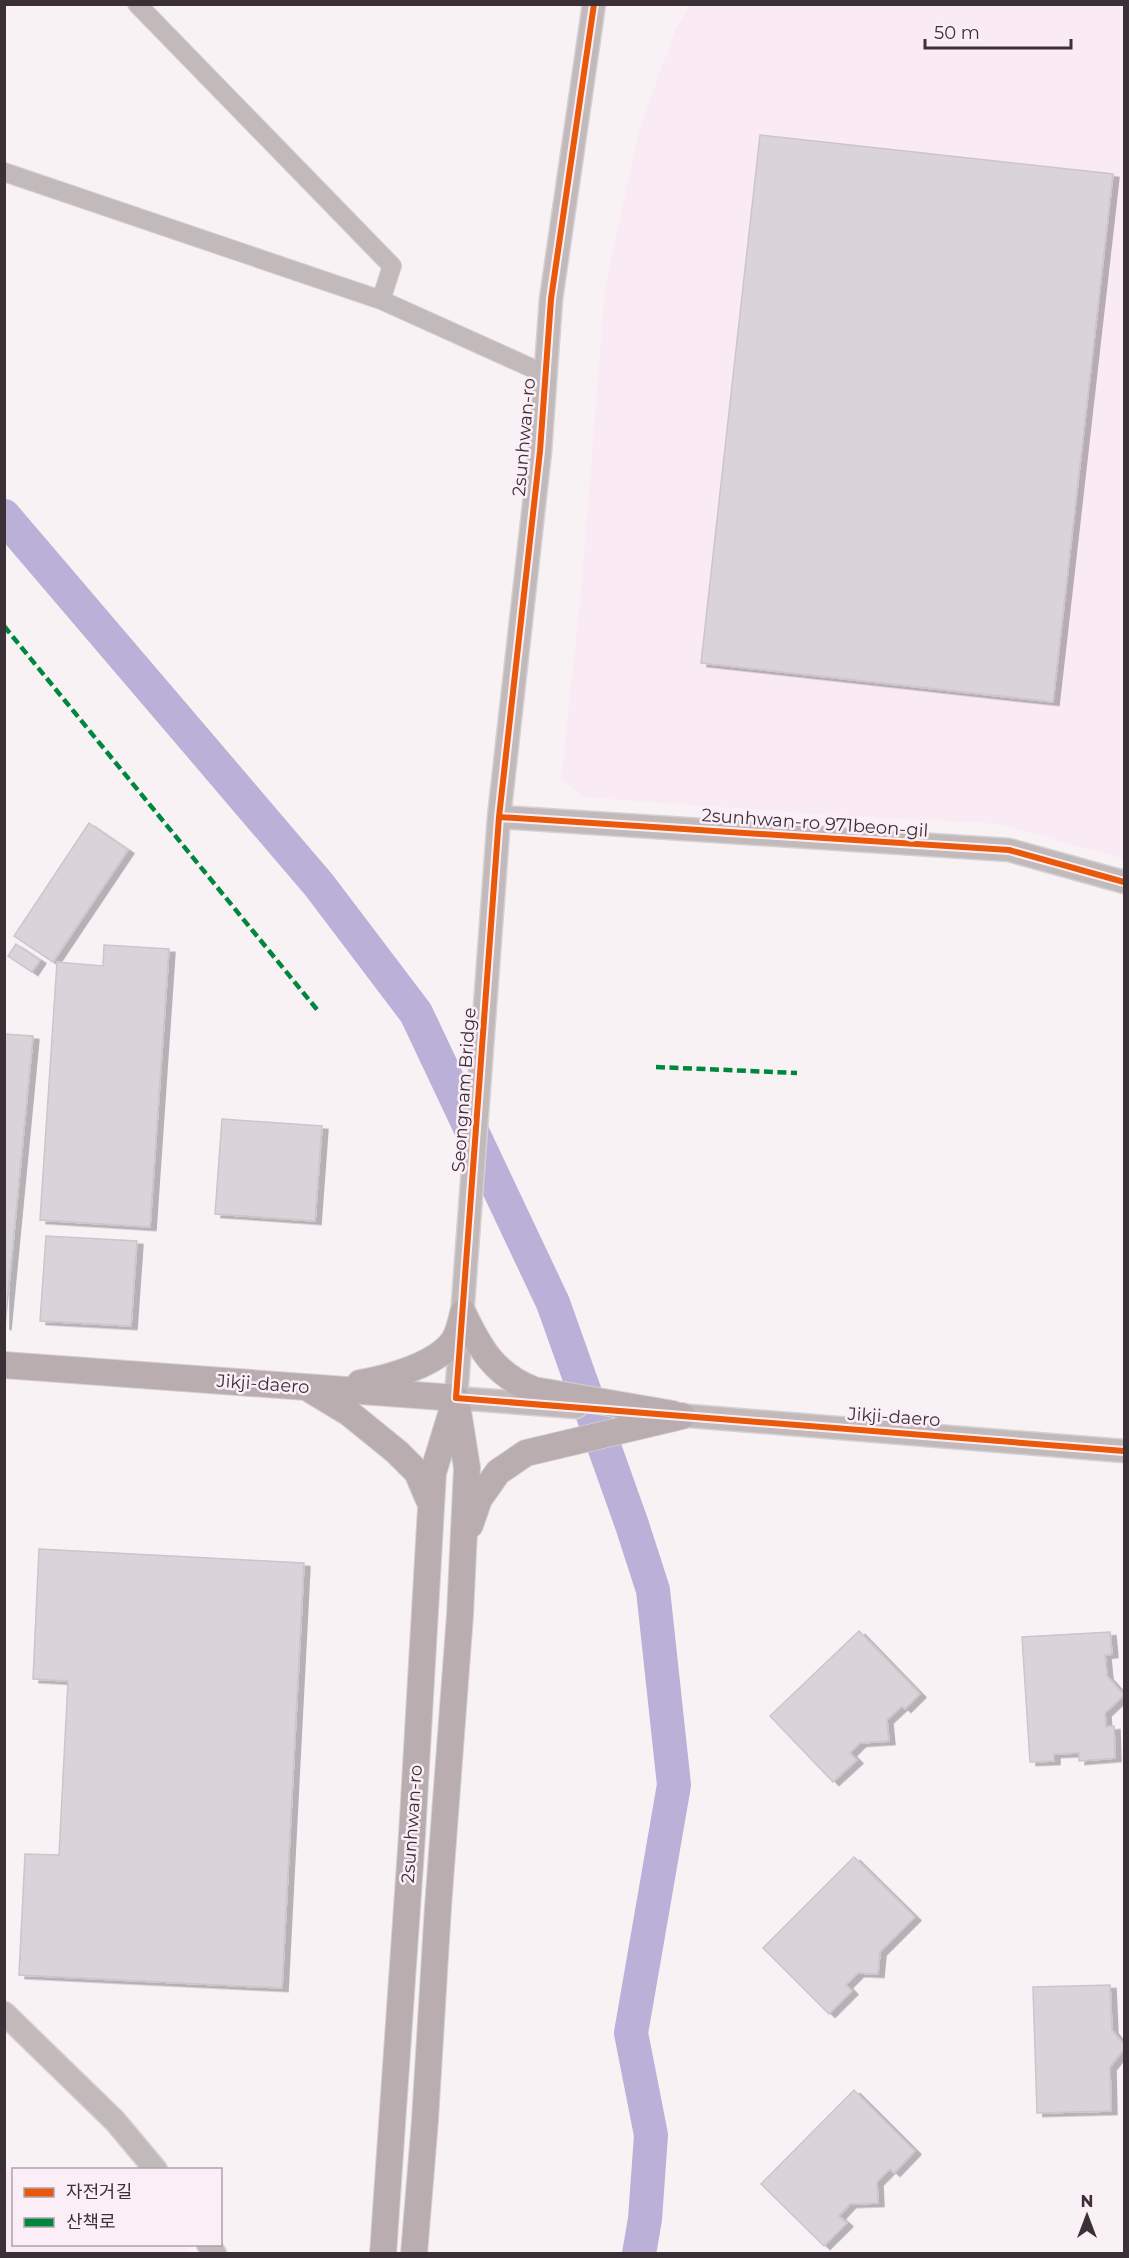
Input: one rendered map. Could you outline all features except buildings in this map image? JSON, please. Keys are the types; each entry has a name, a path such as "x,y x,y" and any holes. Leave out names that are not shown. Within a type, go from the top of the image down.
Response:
{"main road":[{"path":"306,1387 374,1381 415,1367 449,1346 460,1328 463,1311"},
{"path":"463,1311 474,1337 498,1369 528,1396 668,1414"},
{"name":"Jikji-daero","path":"4,1365 456,1398"},
{"path":"306,1387 349,1413 404,1458 417,1472 431,1506"},
{"name":"2sunhwan-ro","path":"382,2253 412,1835 433,1473 456,1398"},
{"name":"2sunhwan-ro","path":"414,2253 464,1542 467,1468 456,1398"},
{"path":"464,1542 480,1499 498,1472 526,1453 625,1430 668,1414"},
{"path":"425,2121 427,2253"},
{"path":"367,2253 386,2203"}],"street":[{"path":"137,4 392,266 381,300"},
{"name":"2sunhwan-ro","path":"495,874 499,817 538,473 551,299 594,4"},
{"path":"4,172 381,300 545,374"},
{"name":"2sunhwan-ro 971beon-gil","path":"499,817 1009,850 1125,882"},
{"name":"Seongnam Bridge","path":"463,1311 495,874"},
{"name":"2sunhwan-ro","path":"456,1398 463,1311"},
{"name":"Jikji-daero","path":"456,1398 528,1396"},
{"name":"Jikji-daero","path":"668,1414 1125,1451"},
{"path":"4,2013 115,2121 155,2168"}],"shaded area":[{"path":"690,5 1124,5 1124,859 998,824 814,814 583,797 561,780 582,581 605,287 640,126 676,28"},
{"path":"12,2169 12,2246 185,2246 190,2253 5,2253 5,2172"}],"waterway":[{"path":"4,516 319,885 416,1013 553,1303 653,1590 674,1785 631,2033 651,2135 645,2219 639,2254"}],"marked path":[{"path":"4,626 319,1012"},
{"path":"656,1067 797,1073"}],"cycle path":[{"path":"594,4 551,299 540,451 499,817 456,1398 1124,1451"},
{"path":"499,817 1009,850 1124,882"}]}
